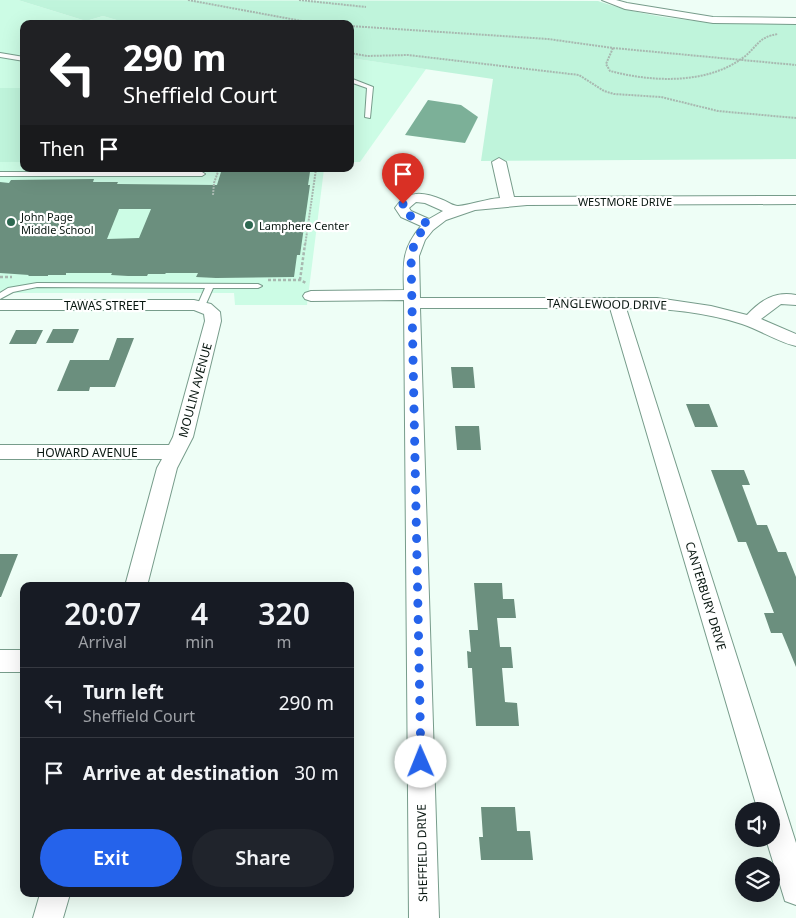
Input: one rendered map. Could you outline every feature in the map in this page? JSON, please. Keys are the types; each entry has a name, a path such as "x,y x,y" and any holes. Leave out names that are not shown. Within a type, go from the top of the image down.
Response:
{"street":[{"path":"607,0 625,6 713,20 796,21"},
{"path":"499,162 508,202"},
{"path":"429,224 406,214 402,208 403,204 413,199 425,199 455,211"},
{"name":"WESTMORE DRIVE","path":"455,211 485,203 508,202 796,200"},
{"name":"SHEFFIELD DRIVE","path":"424,918 411,256 414,244 424,229 429,224 455,211"},
{"path":"311,290 412,299"},
{"path":"750,321 770,300 782,298 796,300"},
{"name":"TANGLEWOOD DRIVE","path":"412,299 657,303 688,306 750,321 795,338"},
{"name":"CANTERBURY DRIVE","path":"616,302 796,890"},
{"name":"TAWAS STREET","path":"0,305 205,307"},
{"name":"MOULIN AVENUE","path":"137,582 167,468 184,438 213,321 214,316 205,307"},
{"name":"HOWARD AVENUE","path":"0,452 175,452"},
{"path":"0,661 20,661"},
{"path":"48,918 54,897"}],"lane":[{"path":"0,55 20,58"},
{"path":"354,81 370,87 368,117"},
{"path":"0,174 202,174"},
{"path":"0,297 20,287 37,285 258,286"},
{"path":"205,307 210,286"}],"path":[{"path":"188,0 291,20"},
{"path":"299,0 366,7"},
{"path":"354,26 548,39 614,48 796,65"},
{"path":"614,48 606,64 610,71 624,75 665,80 710,73 744,57 761,39 785,31"},
{"path":"354,54 408,55 580,75 604,91 614,94 661,96 718,111 796,118"},
{"path":"213,195 214,183 218,172"},
{"path":"300,280 316,172"},
{"path":"276,280 300,280 311,290"}],"shaded area":[{"path":"0,0 18,0 83,20 20,20 20,88 0,88"},
{"path":"18,0 598,1 646,14 696,21 796,24 796,159 481,161 493,79 354,59 354,20 116,20 103,16 83,20"},
{"path":"103,16 116,20 89,20"},
{"path":"354,59 426,69 360,162 354,162"},
{"path":"0,88 20,88 20,162 0,162"},
{"path":"428,100 461,105 478,117 465,143 405,135"},
{"path":"0,162 20,162 20,172 324,172 307,305 235,305 234,293 0,293"}],"building":[{"path":"221,172 310,172 308,185 310,185 300,255 297,255 294,277 196,277 198,273 128,276 111,275 112,273 66,273 66,275 28,276 0,273 0,182 9,183 11,180 94,179 93,182 118,182 117,184 217,185","holes":["119,209 151,209 139,238 107,239"]},
{"path":"53,329 79,329 73,343 46,343"},
{"path":"16,330 43,330 36,344 9,344"},
{"path":"117,338 134,338 115,387 90,387 89,391 57,391 70,360 109,360"},
{"path":"451,367 473,367 475,388 453,388"},
{"path":"686,404 709,404 718,427 695,427"},
{"path":"455,426 479,426 481,450 457,450"},
{"path":"711,470 744,470 750,485 742,485 757,525 767,525 778,552 786,552 796,577 796,667 782,633 771,633 764,613 774,613 746,542 738,542"},
{"path":"0,554 18,554 1,597 0,597"},
{"path":"474,583 502,583 503,599 514,599 516,618 497,618 500,647 511,647 513,668 502,668 505,702 517,703 519,726 476,726 472,668 468,668 467,651 471,652 469,630 478,630"},
{"path":"481,807 515,807 517,831 530,831 533,860 481,860 479,837 483,837"}],"place":[{"name":"John Page Middle School","path":"11,222"},
{"name":"Lamphere Center","path":"249,225"}],"route":[{"path":"403,204 402,208 406,214 429,224 418,236 411,256 421,762"}]}
